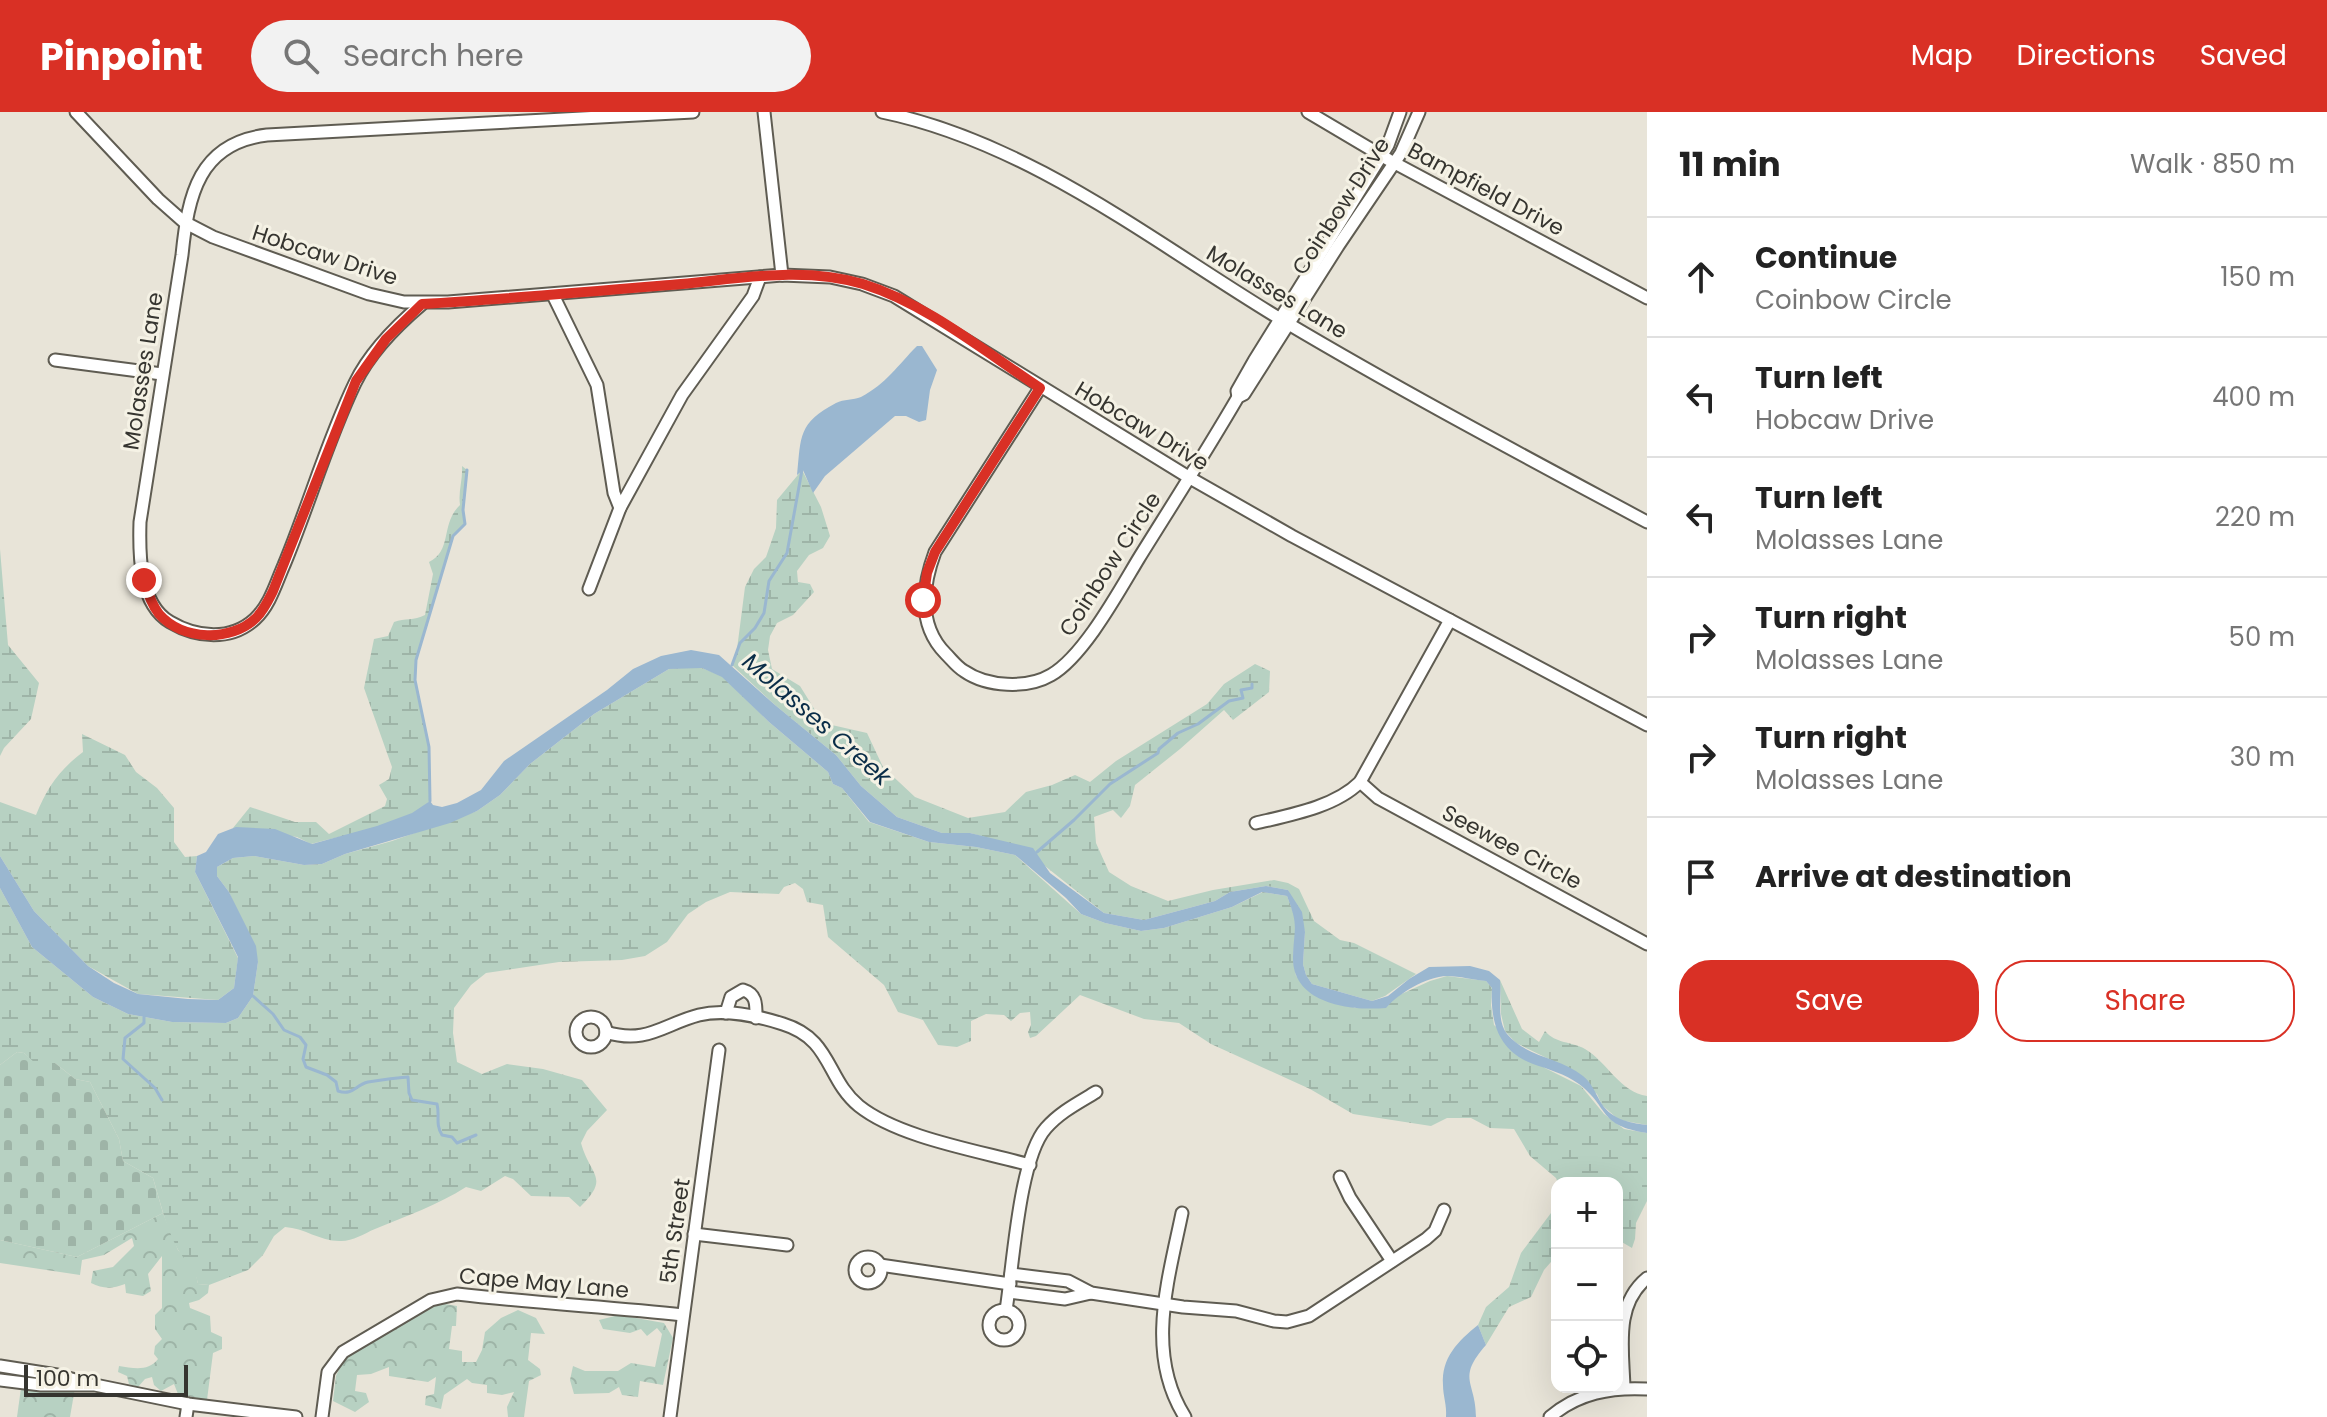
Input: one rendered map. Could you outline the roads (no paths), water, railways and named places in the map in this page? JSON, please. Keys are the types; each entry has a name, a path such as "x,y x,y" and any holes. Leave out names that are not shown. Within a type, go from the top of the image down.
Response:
{"street":[{"name":"Hobcaw Drive","path":"76,112 158,199 184,222 260,257 385,298 422,304 782,275 830,277 894,296 1190,478 1647,725"},
{"name":"Molasses Lane","path":"422,304 386,339 362,371 263,611 254,620 229,634 217,636 199,634 161,616 152,604 144,580 140,522 182,255 184,222 209,161 218,152 247,137 693,112"},
{"path":"764,112 782,275"},
{"name":"Molasses Lane","path":"882,112 916,119 1030,166 1284,321 1647,522"},
{"name":"Bampfield Drive","path":"1308,112 1395,163 1647,298"},
{"name":"Coinbow Drive","path":"1284,321 1381,155 1400,112"},
{"name":"Coinbow Drive","path":"1190,478 1238,397 1237,391 1395,163 1419,112"},
{"path":"589,589 620,508 682,395 753,296 760,277"},
{"path":"553,295 597,385 614,493 620,508"},
{"path":"55,360 162,374"},
{"name":"Coinbow Circle","path":"1040,388 935,552 927,573 923,600 927,623 940,648 964,671 989,682 1021,684 1051,675 1074,655 1110,605 1190,478"},
{"path":"1256,823 1321,804 1346,793 1360,782 1450,620"},
{"name":"Seewee Circle","path":"1360,782 1383,800 1647,944"},
{"path":"726,1013 731,997 743,990 754,997 756,1018"},
{"path":"606,1032 618,1036 642,1035 698,1015 726,1013 781,1024 807,1034 817,1044 856,1104 880,1120 899,1129 1030,1165"},
{"name":"5th Street","path":"670,1417 719,1050"},
{"path":"1006,1310 1019,1212 1038,1139 1060,1114 1096,1092"},
{"path":"1340,1177 1350,1198 1392,1261"},
{"path":"1010,1283 1068,1281 1091,1293 1236,1311 1274,1321 1300,1320 1435,1231 1444,1210"},
{"path":"1182,1213 1164,1303 1162,1356 1169,1385 1183,1416"},
{"path":"694,1234 787,1245"},
{"path":"880,1265 1010,1283 1065,1299 1091,1293"},
{"path":"1624,1388 1622,1325 1632,1293 1647,1278"},
{"name":"Cape May Lane","path":"322,1417 328,1372 343,1352 408,1313 446,1295 683,1315"},
{"path":"0,1366 14,1375"},
{"path":"0,1380 14,1375 73,1378 83,1383 188,1404 296,1417"},
{"path":"1550,1417 1582,1396 1624,1388 1647,1389"},
{"path":"186,1417 188,1404"}],"water":[{"path":"917,346 922,346 937,370 930,390 926,420 919,422 906,416 895,416 825,476 813,493 803,470 797,475 801,440 808,424 836,403 870,392"},
{"path":"691,650 719,655 836,755 861,786 897,817 942,833 970,833 1033,848 1050,873 1104,913 1144,920 1215,901 1230,892 1266,886 1288,890 1302,912 1305,932 1303,964 1312,984 1372,1001 1388,996 1429,967 1470,966 1489,971 1500,980 1500,1015 1507,1034 1524,1048 1583,1076 1608,1112 1626,1121 1647,1125 1647,1133 1612,1121 1579,1084 1512,1051 1499,1034 1493,1012 1492,988 1486,981 1447,976 1430,979 1405,992 1386,1008 1357,1008 1326,1001 1313,995 1295,973 1294,921 1287,896 1262,892 1232,907 1164,928 1141,931 1081,914 1015,855 929,842 870,822 842,788 833,784 828,772 722,677 702,668 669,669 594,714 530,764 500,795 477,811 450,823 345,854 322,864 304,865 254,856 233,858 217,867 217,876 229,892 256,946 258,962 253,996 238,1018 226,1023 172,1022 128,1014 93,997 32,947 0,888 0,856 34,911 88,966 114,983 138,994 218,1000 234,988 238,957 195,872 197,856 206,852 218,834 236,827 275,829 312,844 377,826 412,813 430,801 442,807 457,803 481,790 504,761 633,669 661,656"},
{"path":"1478,1325 1486,1345 1470,1373 1476,1417 1446,1417 1445,1366 1458,1344"}],"waterway":[{"path":"430,801 429,747 415,680 416,660 453,536 465,524 463,510 467,470"},
{"name":"Molasses Creek","path":"732,665 740,643 764,613 769,581 787,553 802,470"},
{"path":"1037,852 1110,784 1158,753 1178,733 1198,724 1229,701 1243,698 1241,690 1252,688 1252,684"},
{"path":"253,996 273,1014 284,1030 300,1037 306,1045 303,1059 306,1067 327,1075 336,1082 338,1091 351,1091 368,1082 408,1077 412,1100 437,1104 442,1135 452,1137 457,1143 476,1135"},
{"path":"144,1017 144,1023 125,1038 123,1059 155,1088 162,1100"}]}
